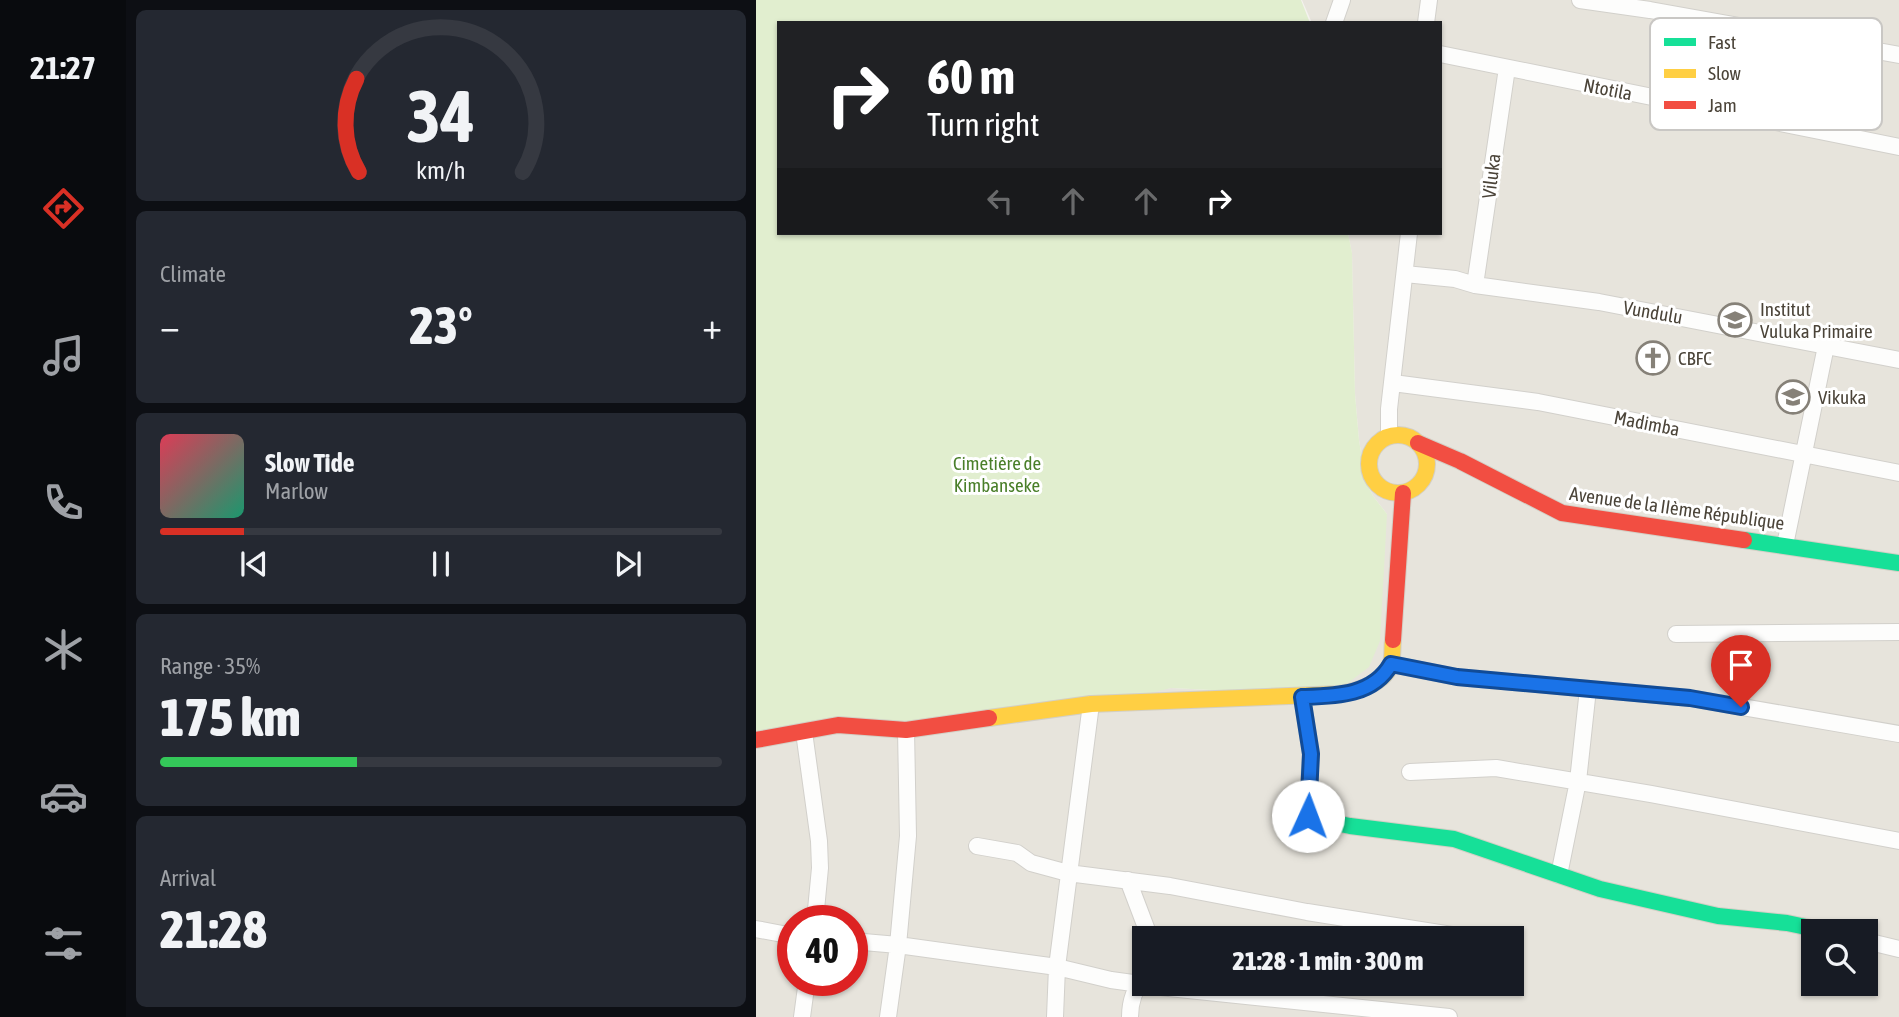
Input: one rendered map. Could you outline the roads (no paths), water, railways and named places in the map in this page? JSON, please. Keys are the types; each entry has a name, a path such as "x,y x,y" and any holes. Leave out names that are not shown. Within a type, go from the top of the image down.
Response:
{"street":[{"path":"1335,21 1342,0"},
{"path":"1426,21 1429,0"},
{"path":"1580,0 1694,18"},
{"name":"Ntotila","path":"1442,54 1650,97"},
{"name":"Viluka","path":"1475,285 1507,68"},
{"name":"Ntotila","path":"1811,130 1899,148"},
{"path":"1389,436 1409,235"},
{"name":"Vundulu","path":"1405,274 1455,279 1475,285 1599,302 1899,360"},
{"path":"1785,545 1826,346"},
{"name":"Madimba","path":"1393,383 1538,402 1899,473"},
{"path":"1389,436 1406,436 1418,443 1425,453 1427,464 1425,475 1416,487 1403,492 1388,491 1376,483 1369,469 1370,454 1378,442 1389,436"},
{"name":"Avenue de la IIème République","path":"1418,443 1460,461 1562,513 1899,564"},
{"path":"1425,475 1460,461"},
{"path":"756,740 838,725 906,730 1091,704 1302,697 1350,693 1370,686 1385,674 1391,664 1403,492"},
{"path":"1676,634 1899,632"},
{"path":"1391,664 1457,677 1690,698 1899,734"},
{"path":"1559,875 1578,781 1588,689"},
{"path":"1302,697 1311,754 1308,816 1350,826 1454,839 1600,889 1718,916 1801,926"},
{"path":"1055,1017 1057,967 1091,704"},
{"path":"888,1017 908,836 906,730"},
{"path":"804,732 819,841 816,905"},
{"path":"1409,772 1496,768 1899,841"},
{"path":"977,846 1017,853 1031,863 1069,873 1128,880 1399,926"},
{"path":"1128,880 1145,926"},
{"path":"756,929 777,933"},
{"path":"868,942 1132,979"},
{"path":"1878,944 1899,949"},
{"path":"802,1017 805,996"},
{"path":"1130,1017 1130,1002 1133,996"},
{"path":"1270,996 1449,1017"}],"place":[{"name":"Institut Vuluka Primaire","path":"1735,320"},
{"name":"CBFC","path":"1653,358"},
{"name":"Vikuka","path":"1793,397"}],"park label":[{"name":"Cimetière de Kimbanseke","path":"997,474"}]}
